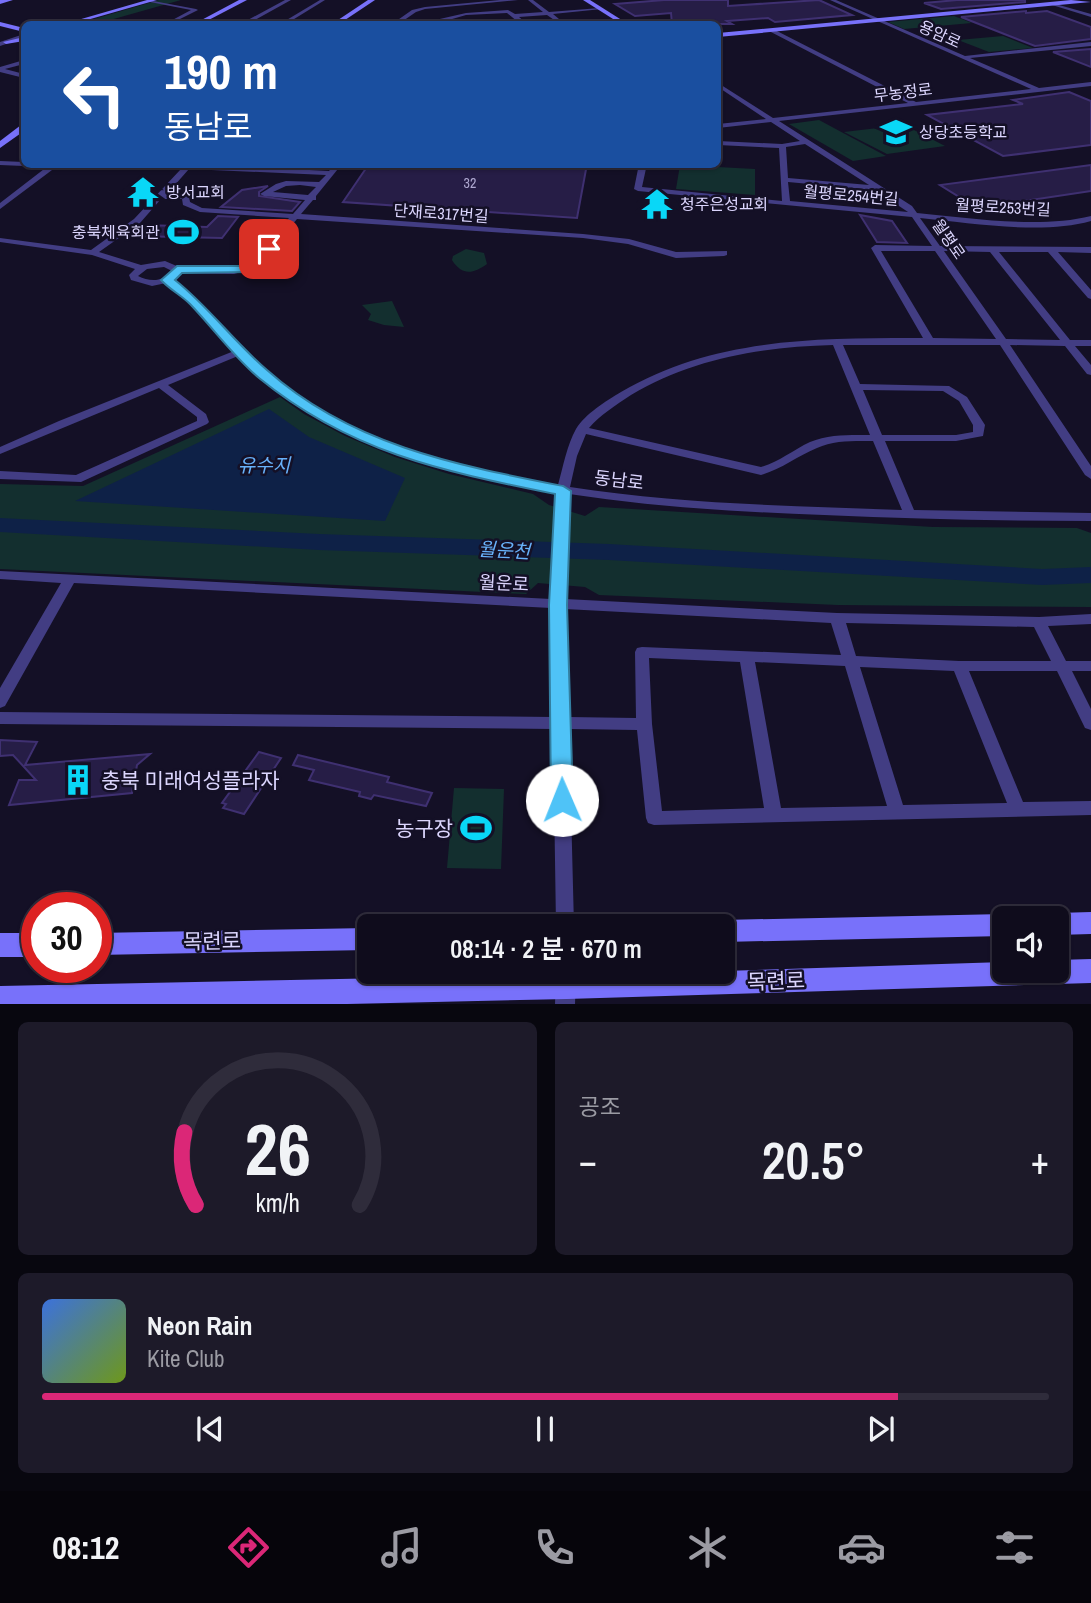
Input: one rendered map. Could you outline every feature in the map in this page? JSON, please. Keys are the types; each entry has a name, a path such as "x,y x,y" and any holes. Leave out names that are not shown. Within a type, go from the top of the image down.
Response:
{"street":[{"path":"0,2 10,0"},
{"path":"203,21 244,0"},
{"path":"249,21 289,0"},
{"path":"288,21 323,0"},
{"path":"340,21 372,0"},
{"path":"399,21 417,9 454,2 516,0"},
{"path":"530,0 559,21"},
{"path":"586,0 620,21"},
{"name":"용암로","path":"832,0 1038,90"},
{"path":"721,34 1077,0"},
{"path":"1049,2 1091,0"},
{"path":"78,21 152,1 196,10 173,21"},
{"path":"454,2 466,14"},
{"path":"1049,2 1091,16"},
{"path":"514,16 600,9"},
{"path":"442,21 466,14 508,11 520,21"},
{"path":"721,34 876,19"},
{"path":"0,22 21,27"},
{"path":"771,30 915,104"},
{"path":"3,43 21,39"},
{"path":"964,57 1091,44"},
{"path":"0,69 21,63"},
{"path":"0,69 21,75"},
{"name":"무농정로","path":"721,126 1091,84"},
{"name":"월평로","path":"721,87 909,208 1003,342 1091,475"},
{"path":"0,145 21,130"},
{"path":"721,142 782,146 804,142"},
{"name":"월평로254번길","path":"782,146 786,203"},
{"path":"0,163 21,164"},
{"path":"0,207 50,168"},
{"path":"93,253 137,221 186,168"},
{"path":"225,168 333,173"},
{"path":"0,240 93,253 141,268 165,264 177,270 234,271 253,266 336,168"},
{"name":"월평로254번길","path":"642,168 638,189 913,215"},
{"path":"243,169 246,174 261,176"},
{"path":"786,180 877,189"},
{"path":"313,198 263,194 286,183 323,185"},
{"name":"단재로317번길","path":"159,197 186,197 190,208 200,210 607,238 676,255 724,253"},
{"name":"월평로253번길","path":"913,215 1054,224 1078,223 1091,218"},
{"path":"930,341 875,248 1091,250"},
{"path":"993,250 1091,372"},
{"path":"1051,250 1091,296"},
{"path":"141,268 133,275 137,281 149,283 167,280 175,276 177,270"},
{"name":"동남로","path":"167,280 192,300 262,373 302,404 344,429 392,450 455,469 563,491 689,505 911,515 1091,517"},
{"path":"838,342 911,515"},
{"path":"565,914 560,517 571,457 582,430 633,389 674,368 740,350 838,342 1091,343"},
{"path":"0,451 240,352"},
{"path":"0,475 76,479 87,477 196,428 202,422 202,416 160,384"},
{"path":"582,430 761,471 775,467 815,444 843,438 971,437 979,434 979,425 963,399 945,388 858,387"},
{"name":"월운로","path":"0,575 559,597 837,618 1039,622 1091,619"},
{"path":"0,702 70,579"},
{"path":"837,618 897,812"},
{"path":"1039,622 1091,724"},
{"path":"1091,666 959,666 642,652 644,724 654,818 1091,808"},
{"path":"747,657 774,815"},
{"path":"959,666 1018,810"},
{"path":"0,718 644,724"},
{"path":"1069,924 1091,923"},
{"path":"735,932 992,925"},
{"name":"목련로","path":"112,944 357,939"},
{"path":"0,945 21,945"},
{"name":"목련로","path":"0,998 566,988 1091,971"}],"green space":[{"path":"159,0 181,0 107,21 87,21"},
{"path":"954,16 972,23 904,29 888,22"},
{"path":"1003,36 1033,48 989,52 958,40"},
{"path":"819,120 886,156 853,161 789,124"},
{"path":"895,126 910,128 945,146 887,154 844,132"},
{"path":"680,168 755,169 755,195 676,189"},
{"path":"466,249 484,253 487,264 468,272 460,269 452,260 453,256"},
{"path":"392,301 404,327 368,320 371,314 362,305"},
{"path":"280,397 304,414 345,436 395,457 449,474 533,494 549,505 585,516 599,507 933,527 1077,528 1091,533 1091,607 838,605 599,595 585,587 538,583 526,594 0,569 0,484 83,486"},
{"name":"농구장","path":"454,788 504,789 501,869 447,868"}],"water":[{"name":"유수지","path":"269,409 309,437 405,478 385,521 75,501"}],"building":[{"path":"664,0 728,0 728,6 819,0 852,15 775,22 768,18 727,21 732,24 721,24 721,21 672,21 671,13 635,16 615,4"},
{"path":"957,0 1025,2 941,9 924,3"},
{"path":"1047,11 1091,27 1091,39 1035,46 961,17"},
{"path":"1091,49 1091,67 1053,52"},
{"path":"1069,92 1091,101 1091,145 1003,156 927,115 1023,104 1013,100"},
{"path":"1091,165 1091,191 977,208 940,185"},
{"path":"366,168 586,168 577,218 343,202"},
{"path":"268,186 259,192 259,196 300,202 292,211 221,207 242,190"},
{"path":"860,215 892,221 907,243 877,242"},
{"name":"충북체육회관","path":"218,216 238,217 222,238 134,236 145,225 207,227"},
{"name":"충북 미래여성플라자","path":"0,740 37,742 25,765 150,754 137,765 132,793 9,805 19,780 36,780 13,755 0,756"},
{"path":"259,752 281,758 244,814 223,808 226,804 222,803"},
{"path":"298,755 389,777 387,782 432,793 426,806 374,795 371,799 359,796 360,792 309,780 314,770 293,765"}],"waterway":[{"name":"월운천","path":"0,525 319,542 609,552 1042,577 1091,575"}],"place":[{"name":"상당초등학교","path":"896,132"},
{"name":"방서교회","path":"143,192"},
{"name":"청주은성교회","path":"657,204"},
{"name":"충북체육회관","path":"183,232"},
{"name":"충북 미래여성플라자","path":"78,780"},
{"name":"농구장","path":"476,828"}],"route":[{"path":"269,249 253,266 245,269 177,270 175,276 167,280 179,287 262,373 302,404 344,429 392,450 455,469 563,491 558,605 562,800"}]}
